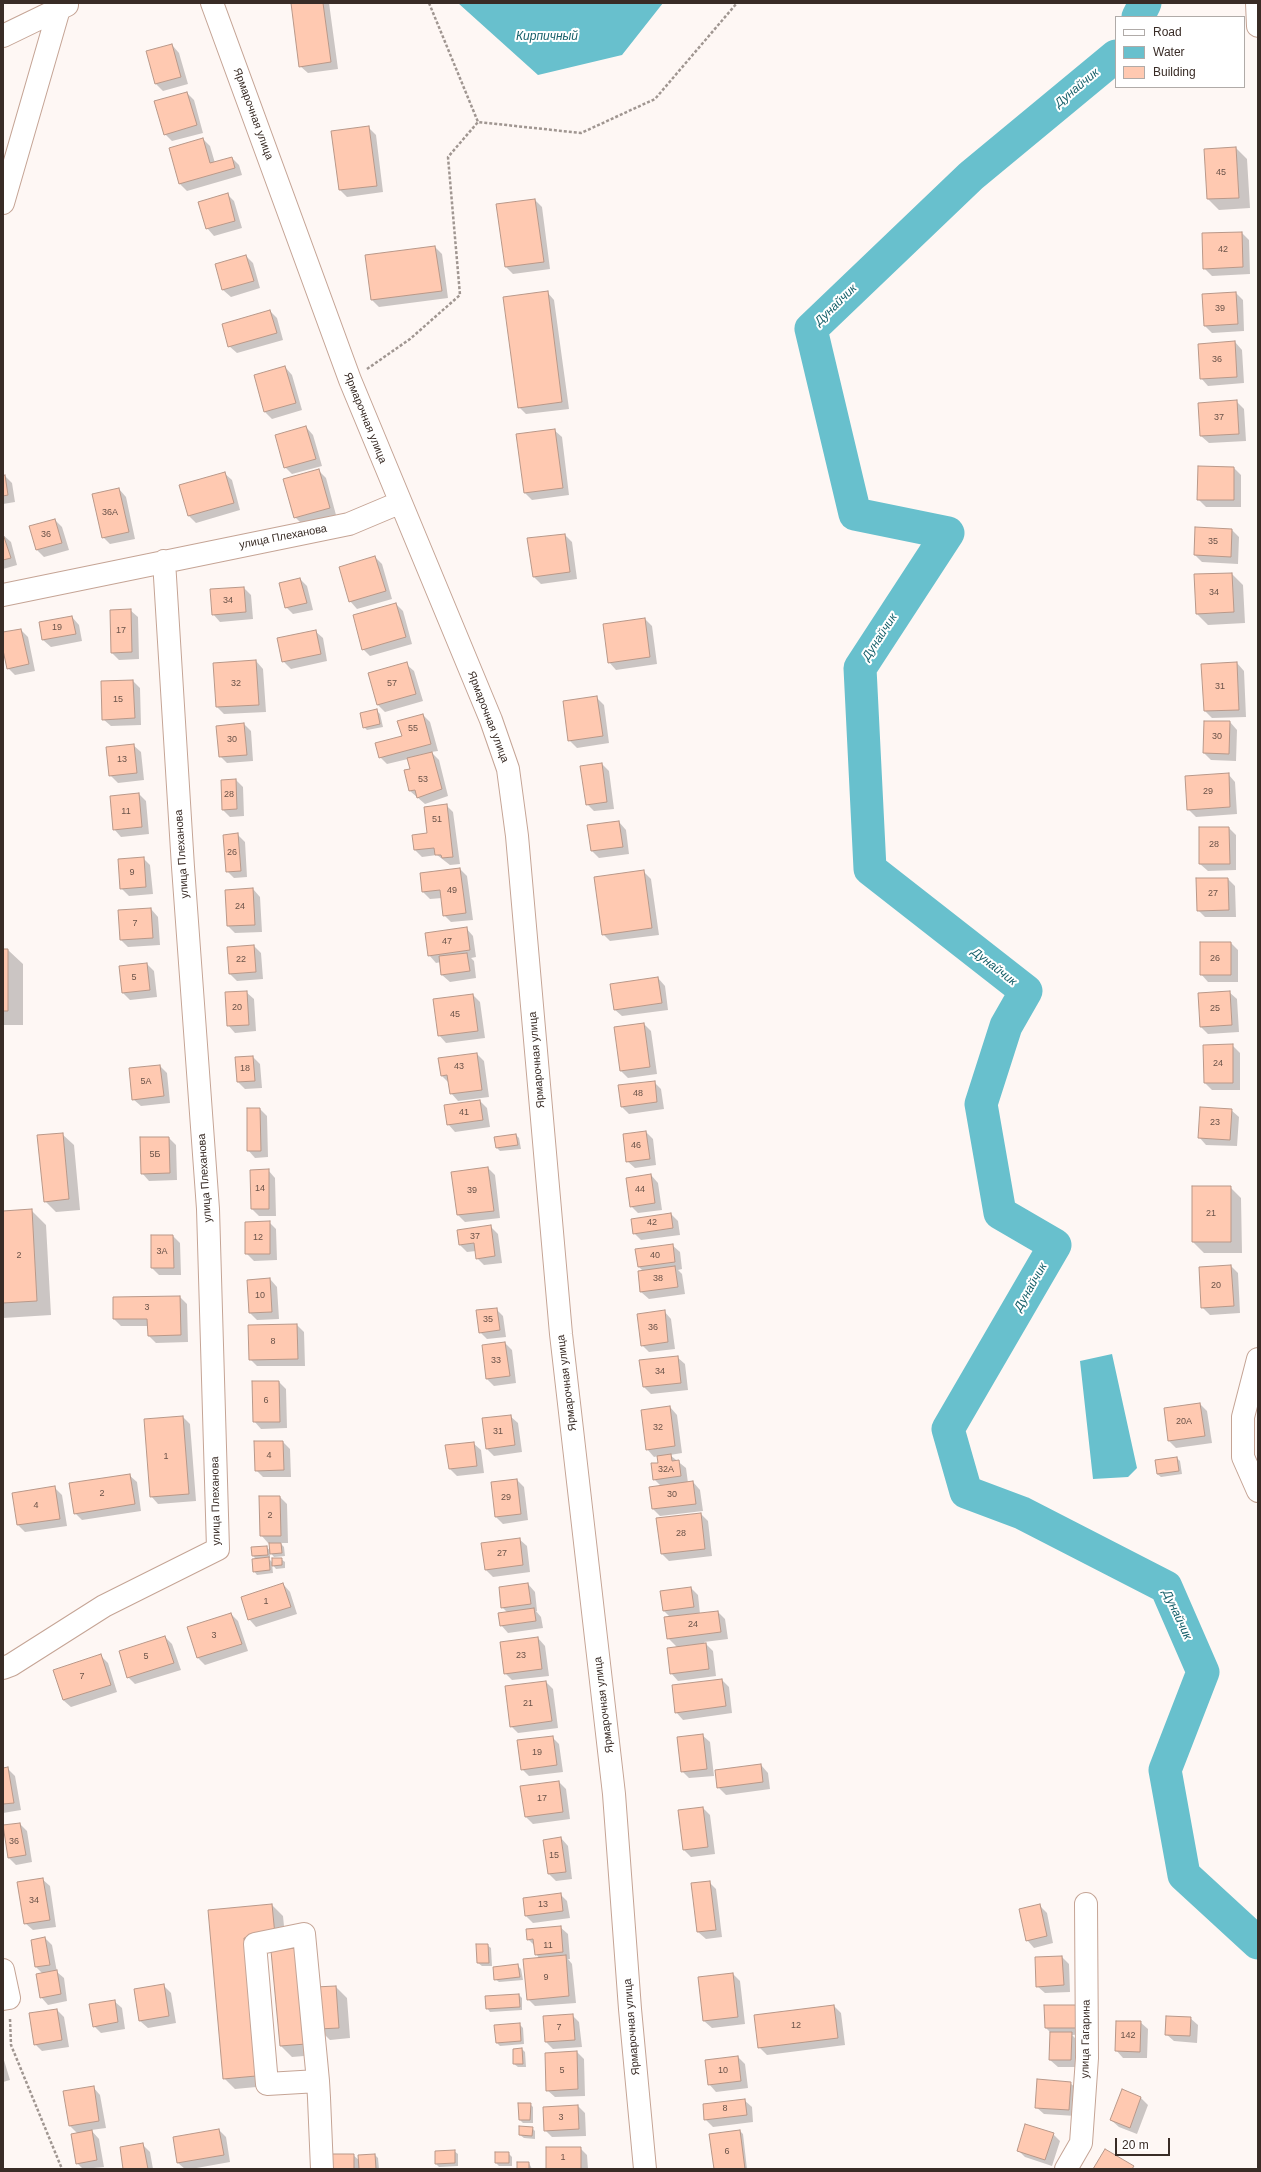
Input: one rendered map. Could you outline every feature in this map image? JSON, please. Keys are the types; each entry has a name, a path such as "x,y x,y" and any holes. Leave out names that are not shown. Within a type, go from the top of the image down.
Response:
{"street":[{"name":"Ярмарочная улица","path":"212,3 350,380 399,503 491,720 508,769 517,836 561,1334 614,1794 630,2008 645,2169"},
{"path":"1257,3 1258,26"},
{"path":"3,36 65,6"},
{"path":"3,203 65,6"},
{"name":"улица Плеханова","path":"3,595 349,524 399,503"},
{"name":"улица Плеханова","path":"3,1668 11,1665 104,1606 218,1549 208,1209 182,867 164,561"},
{"path":"1258,1359 1243,1417 1243,1457 1258,1491"},
{"name":"улица Гагарина","path":"1066,2169 1081,2143 1087,2058 1086,1904"},
{"path":"318,2081 267,2084 255,1944 304,1934 318,2081 322,2169"},
{"path":"3,1970 6,1998"}],"path":[{"path":"429,3 478,122"},
{"path":"478,122 581,133 655,99 737,3"},
{"path":"350,380 410,339 460,295 448,157 478,122"},
{"path":"6,1998 11,2045 62,2169"}],"water":[{"name":"Кирпичный","path":"458,3 663,3 622,55 538,75"},
{"path":"1112,1354 1137,1468 1128,1477 1093,1479 1080,1361"}],"building":[{"path":"291,3 323,3 331,62 299,67"},
{"path":"172,44 181,77 155,84 146,51"},
{"path":"187,92 197,125 164,135 154,101"},
{"path":"369,126 377,186 339,190 331,131"},
{"path":"203,138 210,163 232,157 235,168 179,184 169,148"},
{"path":"1236,147 1239,198 1207,199 1204,149"},
{"path":"228,193 235,221 206,229 198,202"},
{"path":"535,199 544,262 505,267 496,204"},
{"path":"1242,232 1243,267 1203,269 1202,233"},
{"path":"435,246 442,291 371,300 365,255"},
{"path":"246,255 254,281 222,290 215,264"},
{"path":"548,291 562,402 518,408 503,297"},
{"path":"1236,292 1238,324 1204,326 1202,294"},
{"path":"270,310 277,333 228,347 222,324"},
{"path":"1235,341 1237,377 1200,379 1198,344"},
{"path":"285,366 296,403 264,412 254,375"},
{"path":"1237,400 1239,434 1200,436 1198,403"},
{"path":"306,426 316,459 284,468 275,435"},
{"path":"555,429 563,488 524,493 516,434"},
{"path":"1198,466 1234,467 1234,500 1197,500"},
{"path":"319,469 330,508 294,518 283,479"},
{"path":"225,472 234,503 188,516 179,485"},
{"path":"5,475 8,495 3,496 3,476"},
{"path":"119,488 129,532 102,538 92,494"},
{"path":"55,519 62,543 36,550 29,526"},
{"path":"1195,527 1232,529 1231,557 1194,555"},
{"path":"3,534 11,558 3,560"},
{"path":"565,534 570,572 533,577 527,538"},
{"path":"375,556 386,591 349,602 339,567"},
{"path":"1232,573 1234,612 1196,614 1194,574"},
{"path":"300,578 307,603 285,608 279,583"},
{"path":"244,587 246,612 212,615 210,589"},
{"path":"396,603 406,637 362,650 353,615"},
{"path":"131,609 132,652 111,653 110,610"},
{"path":"72,616 76,634 42,640 39,622"},
{"path":"645,618 650,657 608,663 603,624"},
{"path":"21,629 29,664 7,669 3,650 3,632"},
{"path":"316,630 321,654 282,662 277,638"},
{"path":"256,660 259,705 216,707 213,663"},
{"path":"407,662 416,694 377,705 368,673"},
{"path":"1237,662 1239,710 1204,711 1201,664"},
{"path":"133,680 135,718 102,720 101,681"},
{"path":"597,696 603,736 568,741 563,701"},
{"path":"377,709 380,724 363,728 360,713"},
{"path":"423,714 431,744 379,758 375,743 402,736 397,721"},
{"path":"1204,721 1230,721 1229,754 1203,753"},
{"path":"244,723 247,755 219,757 216,726"},
{"path":"134,744 137,773 109,776 106,747"},
{"path":"432,752 442,789 417,798 415,790 409,791 404,770 410,769 407,758"},
{"path":"602,763 607,802 586,805 580,766"},
{"path":"1229,773 1230,807 1187,810 1185,776"},
{"path":"236,779 237,809 222,810 221,780"},
{"path":"139,793 142,827 113,830 110,796"},
{"path":"447,804 453,857 442,858 441,855 435,855 434,848 414,850 412,835 427,833 424,807"},
{"path":"619,821 623,847 591,851 587,825"},
{"path":"1199,827 1229,827 1230,864 1199,864"},
{"path":"238,833 241,871 226,872 223,835"},
{"path":"144,857 146,887 120,889 118,859"},
{"path":"460,868 466,913 443,916 440,890 422,892 420,873"},
{"path":"644,870 652,928 602,935 594,877"},
{"path":"1196,878 1228,878 1229,910 1197,911"},
{"path":"253,888 255,925 227,926 225,890"},
{"path":"151,908 153,938 120,940 118,910"},
{"path":"467,927 470,950 428,956 425,933"},
{"path":"1200,942 1231,942 1231,975 1200,975"},
{"path":"254,945 256,972 229,974 227,947"},
{"path":"3,949 8,949 8,1011 3,1011"},
{"path":"467,953 470,971 441,975 439,956"},
{"path":"147,963 150,990 122,993 119,966"},
{"path":"658,977 662,1003 614,1010 610,984"},
{"path":"247,991 249,1025 227,1026 225,992"},
{"path":"1230,991 1232,1025 1200,1027 1198,993"},
{"path":"473,994 478,1031 438,1036 433,999"},
{"path":"644,1023 650,1067 620,1071 614,1027"},
{"path":"1233,1044 1233,1083 1204,1083 1203,1045"},
{"path":"477,1053 482,1090 450,1094 447,1075 441,1076 438,1058"},
{"path":"253,1056 255,1081 237,1082 235,1057"},
{"path":"160,1065 164,1096 132,1100 129,1068"},
{"path":"655,1081 657,1102 621,1107 618,1085"},
{"path":"480,1100 483,1120 447,1125 444,1105"},
{"path":"1200,1107 1232,1109 1230,1140 1198,1138"},
{"path":"247,1108 260,1108 261,1151 247,1151"},
{"path":"646,1131 650,1159 626,1162 623,1134"},
{"path":"63,1133 69,1199 44,1202 37,1135"},
{"path":"516,1134 518,1145 496,1148 494,1137"},
{"path":"140,1137 169,1137 170,1173 141,1174"},
{"path":"488,1167 494,1211 457,1215 451,1172"},
{"path":"269,1169 269,1209 251,1209 250,1170"},
{"path":"651,1174 655,1203 630,1207 626,1178"},
{"path":"1192,1186 1231,1186 1231,1242 1192,1242"},
{"path":"32,1209 37,1301 3,1303 3,1211"},
{"path":"671,1213 673,1228 633,1234 631,1219"},
{"path":"270,1221 270,1254 245,1254 245,1222"},
{"path":"491,1225 495,1256 476,1259 474,1243 459,1245 457,1230"},
{"path":"151,1235 173,1235 174,1268 151,1268"},
{"path":"673,1244 675,1262 638,1267 635,1249"},
{"path":"1231,1265 1234,1306 1201,1308 1199,1267"},
{"path":"675,1266 678,1287 640,1292 638,1271"},
{"path":"270,1278 272,1312 249,1313 247,1280"},
{"path":"180,1296 181,1335 148,1336 147,1319 113,1319 113,1297"},
{"path":"497,1308 500,1330 479,1333 476,1310"},
{"path":"665,1310 668,1342 641,1346 637,1314"},
{"path":"297,1324 298,1359 249,1360 248,1325"},
{"path":"505,1342 510,1376 486,1379 482,1345"},
{"path":"678,1356 681,1383 643,1387 639,1360"},
{"path":"252,1381 279,1381 280,1422 253,1422"},
{"path":"1200,1403 1205,1436 1168,1441 1164,1408"},
{"path":"670,1406 675,1446 646,1450 641,1410"},
{"path":"511,1415 515,1445 486,1449 482,1418"},
{"path":"183,1416 189,1494 150,1497 144,1419"},
{"path":"254,1441 283,1441 284,1470 255,1471"},
{"path":"474,1442 477,1466 449,1469 445,1445"},
{"path":"671,1454 672,1461 679,1460 681,1476 653,1480 651,1463 658,1463 657,1456"},
{"path":"1177,1457 1179,1471 1157,1474 1155,1460"},
{"path":"130,1474 135,1504 74,1514 69,1483"},
{"path":"517,1479 521,1514 495,1517 491,1482"},
{"path":"693,1481 696,1504 652,1509 649,1487"},
{"path":"55,1486 60,1519 17,1525 12,1493"},
{"path":"259,1496 280,1496 281,1536 260,1536"},
{"path":"701,1513 705,1549 661,1554 656,1518"},
{"path":"520,1538 523,1565 485,1570 481,1543"},
{"path":"269,1543 281,1543 282,1553 270,1554"},
{"path":"267,1546 268,1555 252,1556 251,1547"},
{"path":"269,1557 270,1570 253,1572 252,1559"},
{"path":"272,1558 282,1558 282,1565 272,1566"},
{"path":"283,1583 291,1607 248,1620 241,1597"},
{"path":"528,1583 531,1604 501,1608 499,1587"},
{"path":"691,1587 694,1607 663,1611 660,1591"},
{"path":"534,1608 536,1621 500,1626 498,1613"},
{"path":"718,1611 721,1632 667,1639 664,1617"},
{"path":"231,1613 242,1644 197,1658 187,1627"},
{"path":"165,1636 174,1663 127,1678 119,1651"},
{"path":"538,1637 542,1669 504,1674 500,1642"},
{"path":"706,1643 709,1669 670,1674 667,1648"},
{"path":"101,1654 111,1685 63,1700 53,1670"},
{"path":"722,1679 726,1706 675,1713 672,1685"},
{"path":"546,1681 552,1721 510,1727 505,1686"},
{"path":"703,1734 707,1769 681,1772 677,1737"},
{"path":"553,1736 557,1765 521,1770 517,1740"},
{"path":"761,1764 763,1782 717,1788 715,1770"},
{"path":"8,1767 14,1803 3,1804 3,1768"},
{"path":"559,1781 563,1812 525,1817 520,1786"},
{"path":"703,1807 708,1847 683,1850 678,1810"},
{"path":"20,1823 26,1855 8,1858 3,1825"},
{"path":"561,1837 566,1872 548,1874 543,1840"},
{"path":"43,1878 50,1920 24,1924 17,1882"},
{"path":"710,1881 716,1930 697,1932 691,1883"},
{"path":"561,1893 563,1911 525,1916 523,1898"},
{"path":"272,1904 275,1935 244,1938 256,2076 223,2079 208,1910"},
{"path":"1040,1904 1047,1936 1026,1941 1019,1909"},
{"path":"561,1926 563,1952 535,1955 533,1939 527,1940 526,1929"},
{"path":"45,1937 50,1965 35,1967 31,1940"},
{"path":"476,1944 488,1944 489,1963 477,1963"},
{"path":"296,1948 306,2044 280,2046 271,1951"},
{"path":"566,1955 569,1996 527,2000 523,1959"},
{"path":"1062,1956 1064,1985 1036,1987 1035,1957"},
{"path":"518,1964 520,1977 494,1980 493,1967"},
{"path":"57,1970 61,1994 40,1998 36,1974"},
{"path":"733,1973 738,2017 703,2021 698,1977"},
{"path":"164,1984 169,2016 139,2021 134,1989"},
{"path":"336,1986 339,2028 318,2029 315,1987"},
{"path":"519,1994 520,2007 486,2009 485,1996"},
{"path":"115,2000 118,2022 93,2027 89,2004"},
{"path":"834,2005 838,2038 758,2048 754,2015"},
{"path":"1044,2005 1079,2005 1079,2028 1045,2028"},
{"path":"57,2009 62,2040 34,2045 29,2013"},
{"path":"573,2014 575,2040 545,2042 543,2016"},
{"path":"1166,2016 1191,2017 1190,2036 1165,2035"},
{"path":"1116,2021 1141,2021 1140,2052 1115,2051"},
{"path":"520,2023 521,2041 496,2043 494,2025"},
{"path":"1050,2032 1072,2032 1071,2060 1049,2060"},
{"path":"522,2048 523,2064 513,2064 513,2049"},
{"path":"577,2051 578,2089 546,2091 545,2053"},
{"path":"738,2056 741,2081 708,2085 705,2060"},
{"path":"1037,2079 1071,2082 1069,2110 1035,2108"},
{"path":"94,2086 99,2121 69,2126 63,2091"},
{"path":"1122,2089 1141,2097 1130,2128 1110,2120"},
{"path":"745,2099 747,2115 704,2120 703,2104"},
{"path":"518,2103 531,2103 530,2120 519,2120"},
{"path":"578,2105 579,2129 544,2131 543,2107"},
{"path":"1025,2124 1054,2133 1045,2160 1017,2151"},
{"path":"519,2126 533,2127 532,2136 519,2135"},
{"path":"219,2129 224,2155 177,2163 173,2137"},
{"path":"92,2130 97,2160 76,2164 71,2134"},
{"path":"740,2130 745,2169 714,2169 709,2134"},
{"path":"143,2143 148,2169 123,2169 120,2147"},
{"path":"546,2147 581,2147 581,2169 546,2169"},
{"path":"1105,2149 1134,2166 1132,2169 1093,2169"},
{"path":"455,2150 455,2163 435,2164 435,2151"},
{"path":"495,2152 509,2152 509,2163 495,2163"},
{"path":"322,2154 354,2154 354,2169 322,2169"},
{"path":"375,2154 376,2169 359,2169 358,2155"},
{"path":"517,2162 529,2162 529,2169 517,2169"}],"waterway":[{"name":"Дунайчик","path":"1138,16 1145,3"},
{"name":"Дунайчик","path":"1115,57 971,176 811,329 855,514 948,533 860,668 870,869 1026,991 1006,1026 981,1104 1000,1213 1055,1245 948,1429 966,1492 1022,1513 1166,1587 1203,1672 1165,1770 1184,1875 1258,1943"}]}
